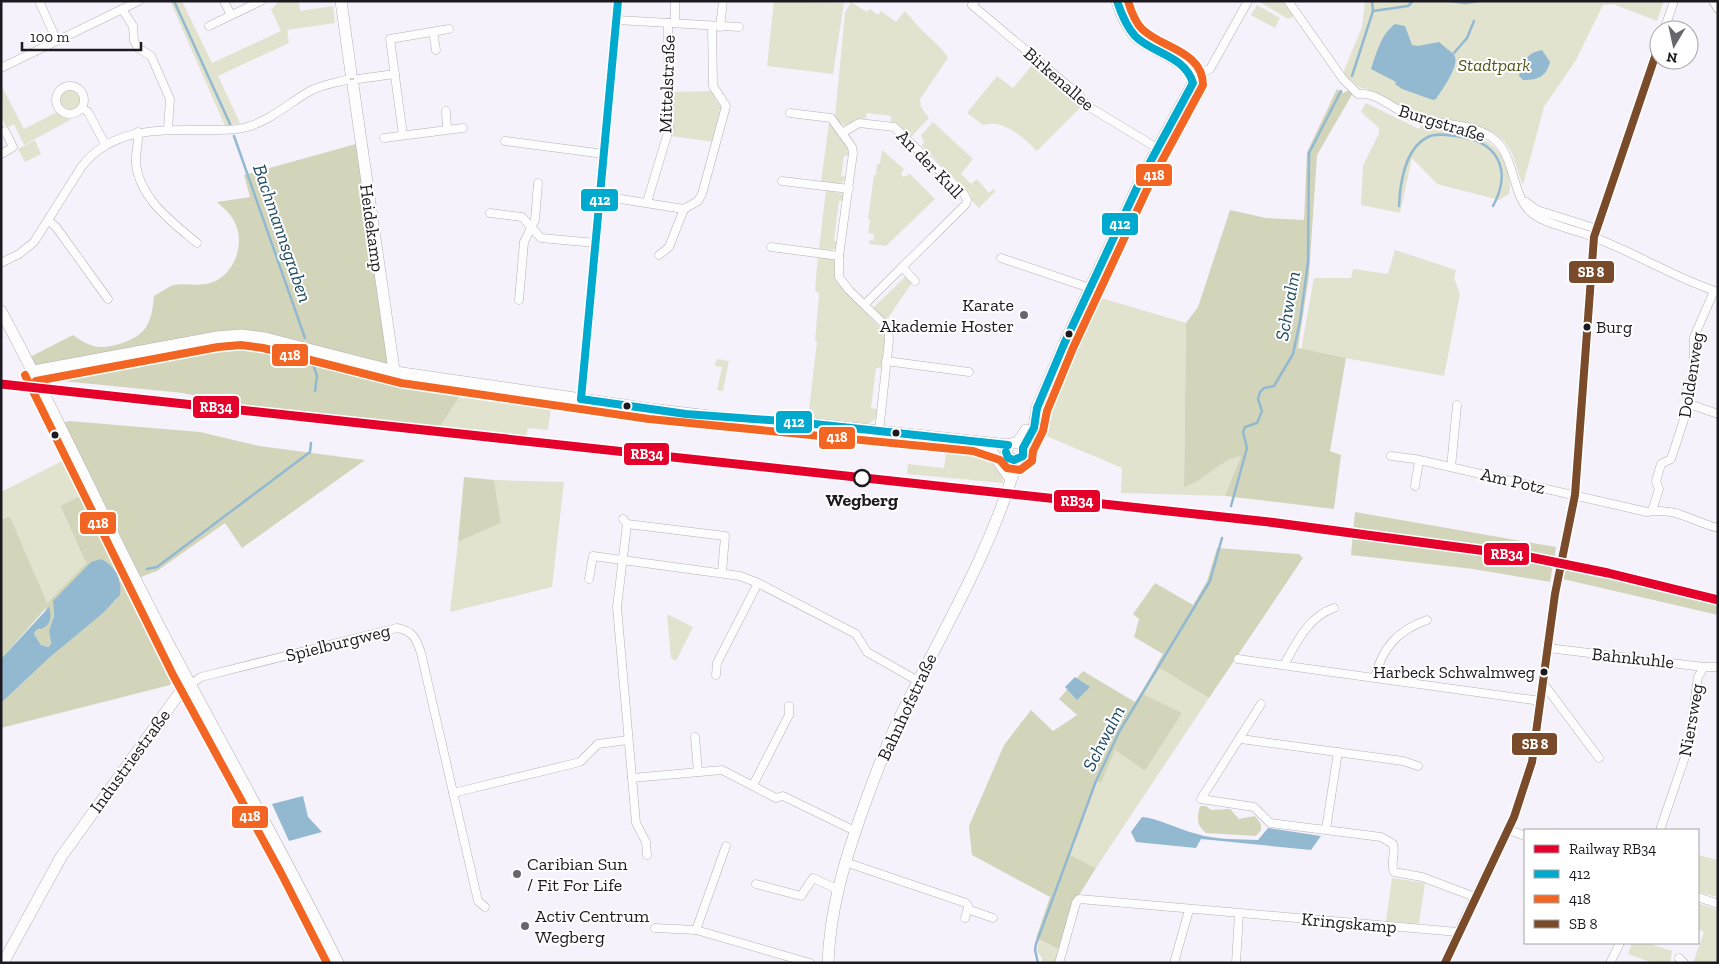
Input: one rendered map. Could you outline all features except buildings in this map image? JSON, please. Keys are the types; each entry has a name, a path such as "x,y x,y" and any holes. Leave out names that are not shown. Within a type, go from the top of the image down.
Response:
{"street":[{"path":"39,1 57,41"},
{"path":"1,68 139,1"},
{"path":"224,1 231,15"},
{"path":"209,26 261,1"},
{"name":"Heidekamp","path":"340,1 394,370"},
{"path":"581,399 618,1"},
{"name":"Mittelstraße","path":"647,202 668,129 672,23 675,1"},
{"path":"720,27 723,1"},
{"name":"Birkenallee","path":"975,1 972,6 1079,94 1086,105 1157,148"},
{"path":"1117,1 1124,22 1134,34 1144,43 1180,63 1188,69 1192,77 1210,69 1248,1"},
{"name":"Burgstraße","path":"1288,1 1343,79 1358,94 1368,94 1416,118 1472,129 1490,136 1506,154 1521,197 1538,210 1595,233 1716,292"},
{"path":"1667,20 1674,1"},
{"path":"1713,1 1718,9"},
{"path":"122,9 133,26 134,42 138,48 151,56 170,99 168,129"},
{"path":"617,20 739,27"},
{"path":"659,255 669,247 684,209 698,201 702,194 726,106 713,86 712,26"},
{"path":"404,135 390,38 449,30"},
{"path":"433,32 436,50"},
{"path":"1445,963 1458,932 1509,830 1532,762 1555,594 1575,495 1595,233 1650,70"},
{"path":"1,263 19,254 34,242 82,166 90,156 105,144 138,132 168,129 222,130 246,128 280,112 310,91 325,84 395,74"},
{"name":"Bahnhofstraße","path":"828,963 829,931 845,862 855,830 893,731 980,558 1012,479 1017,460 1023,456 1014,447 1037,408 1090,288 1157,148 1190,91 1192,77"},
{"path":"82,108 88,112 105,144"},
{"path":"446,111 448,129"},
{"path":"790,113 831,118 852,147 849,189 839,256 839,277 849,290 888,328 879,430"},
{"name":"An der Kull","path":"842,132 859,123 894,127 964,194 967,200 966,204 865,304"},
{"path":"384,138 463,128"},
{"path":"1,154 13,147 4,131"},
{"path":"138,132 136,164 142,184 164,216 196,243"},
{"path":"505,141 604,154"},
{"path":"782,181 849,189"},
{"path":"519,300 524,242 535,220 538,183"},
{"path":"600,196 684,209"},
{"path":"490,213 522,217 541,238 596,243"},
{"path":"49,221 56,227 108,299"},
{"path":"771,247 839,256"},
{"path":"1001,258 1090,288"},
{"path":"902,267 916,281"},
{"name":"Doldenweg","path":"1652,511 1659,489 1656,481 1661,464 1671,459 1690,404 1686,393 1694,370 1694,337 1716,292"},
{"path":"1,311 34,371 191,684 338,963"},
{"path":"34,371 216,337 241,335 266,338 394,370 581,399 686,414 879,430 1014,447"},
{"path":"886,361 969,372"},
{"path":"1690,404 1718,414"},
{"path":"1451,467 1457,405"},
{"path":"959,439 991,451 1012,479"},
{"name":"Am Potz","path":"1392,456 1451,467 1647,512 1663,510 1689,517 1696,523 1718,528"},
{"path":"1415,486 1419,461"},
{"path":"647,855 646,842 636,823 617,607 624,560 625,522 726,536 722,573"},
{"path":"589,579 592,556 740,576 758,583 856,634 866,652 918,681"},
{"path":"716,675 717,664 758,583"},
{"path":"1284,665 1297,640 1322,612 1334,608"},
{"path":"1375,677 1382,653 1410,626 1427,620"},
{"name":"Spielburgweg","path":"191,684 201,677 271,659 397,628 408,630 415,637 421,653 478,901 484,907"},
{"name":"Bahnkuhle","path":"1548,648 1704,668 1718,667"},
{"path":"1238,659 1541,701"},
{"name":"Niersweg","path":"1660,829 1688,748 1698,677 1704,668"},
{"path":"1543,683 1598,758"},
{"name":"Industriestraße","path":"3,963 62,858 181,691 191,684"},
{"path":"1261,704 1202,799 1254,807 1270,823 1381,837 1393,844 1395,851 1392,868 1394,872 1422,877 1475,897"},
{"path":"753,785 789,715 790,706"},
{"path":"696,737 698,772"},
{"path":"1241,739 1403,761 1418,766"},
{"path":"454,793 580,762 598,744 628,740"},
{"path":"1326,829 1338,752"},
{"path":"632,778 722,770 776,798 783,796 855,830"},
{"path":"1509,830 1524,836"},
{"path":"696,930 726,846"},
{"path":"845,862 966,903 970,910 993,918"},
{"path":"756,884 801,896 813,878 838,888"},
{"path":"1699,897 1718,904"},
{"name":"Kringskamp","path":"1059,963 1076,903 1079,899 1458,932"},
{"path":"964,918 968,907"},
{"path":"1174,963 1189,910"},
{"path":"1236,963 1239,914"},
{"path":"655,928 696,930 810,963"},
{"path":"1610,963 1620,944"}],"green space":[{"path":"170,1 182,1 212,63 281,31 271,10 279,1 299,1 300,11 333,6 335,23 287,30 289,43 218,76 240,123 225,126"},
{"path":"774,1 844,3 833,74 767,66"},
{"path":"1258,1 1283,1 1294,16 1288,19"},
{"name":"Stadtpark","path":"1365,1 1664,1 1657,20 1613,4 1603,5 1576,60 1544,107 1523,185 1510,150 1503,140 1494,133 1475,125 1422,116 1367,89 1359,87 1343,73 1362,27"},
{"path":"851,2 867,12 870,9 878,15 881,11 896,22 905,11 940,47 948,58 920,99 921,107 929,118 911,137 895,122 891,122 891,116 867,113 866,118 855,120 847,126 840,124 835,116 845,13"},
{"path":"1257,5 1280,18 1275,28 1251,15"},
{"path":"1032,61 1083,105 1037,151 1013,130 998,125 983,125 967,113 997,76 1013,88 1033,64"},
{"path":"1,85 24,129 57,112 70,120 24,145 14,124 7,128 1,117"},
{"path":"70,89 78,92 81,100 78,108 70,111 62,108 59,100 62,92"},
{"path":"1337,89 1343,93 1349,90 1353,93 1317,155 1309,276 1298,348 1346,358 1330,451 1341,455 1334,509 1225,496 1241,456 1233,458 1199,480 1184,487 1186,323 1198,307 1230,210 1266,218 1304,220 1307,152"},
{"path":"712,91 717,102 723,107 714,142 671,136 671,92"},
{"path":"1366,103 1419,129 1422,125 1461,131 1486,141 1503,158 1508,171 1509,194 1499,200 1437,184 1412,158 1400,213 1361,205 1363,166 1379,133 1379,128 1361,112"},
{"path":"933,122 973,159 961,174 971,184 977,179 989,193 994,188 995,192 979,208 972,201 970,193 922,146 924,141 921,135"},
{"path":"829,123 849,148 849,156 844,156 841,176 848,177 840,184 821,182"},
{"path":"35,140 41,154 25,162 18,149"},
{"path":"356,144 398,369 398,379 465,388 440,427 228,403 183,393 32,378 22,361 73,335 97,347 113,346 133,339 146,327 151,316 154,296 175,285 210,283 226,273 236,257 239,237 233,219 217,202 250,197 244,175"},
{"path":"882,150 904,169 901,174 904,177 910,174 935,199 886,246 869,244 869,240 873,241 874,234 868,233 874,175 876,175 877,164 880,164"},
{"path":"826,190 843,194 845,201 839,201 834,241 839,242 837,247 829,250 819,249"},
{"path":"1395,250 1456,270 1454,278 1460,294 1444,376 1301,350 1314,278 1351,278 1353,269 1388,274"},
{"path":"818,256 830,257 835,260 838,283 882,330 885,338 882,367 876,368 871,408 877,409 876,418 868,425 808,418 817,342 815,341 819,294 815,290"},
{"path":"907,275 913,281 888,318 884,319 873,308"},
{"path":"1101,298 1186,323 1184,487 1199,480 1226,461 1242,455 1225,496 1121,493 1122,468 1037,432"},
{"path":"717,359 729,361 723,391 717,390 722,367 715,366"},
{"path":"465,388 552,401 548,430 528,428 526,438 440,427"},
{"path":"69,421 200,432 259,446 365,460 242,548 225,523 157,571 133,580 177,672 170,685 1,728 1,703 50,657 116,600 120,581 108,563 91,562 53,605 54,616 49,631 51,645 49,647 41,645 34,634 36,630 40,630 46,608 1,659 1,520 10,517 47,603 86,563 60,506 97,488 63,423"},
{"path":"947,447 974,452 991,459 1001,473 1003,483 907,474 908,464 944,468"},
{"path":"70,457 89,493 60,507 86,563 47,603 1,520 1,492"},
{"path":"464,477 494,480 501,523 458,542"},
{"path":"494,480 564,482 552,587 450,612 458,542 501,523"},
{"path":"1355,512 1556,547 1550,582 1473,569 1351,555"},
{"path":"1217,548 1299,554 1303,558 1209,698 1156,666 1163,654 1134,637 1139,619 1133,614 1155,583 1193,605 1207,581"},
{"path":"1566,569 1718,604 1718,615 1563,579"},
{"path":"667,614 693,627 676,661 671,658"},
{"path":"1156,666 1209,698 1096,868 1068,854 972,855 969,826 1115,750 1145,771 1181,713 1141,693"},
{"path":"1083,671 1135,702 1141,693 1182,713 1145,771 1115,750 1101,783 1096,781 1068,854 1096,868 1074,903 1060,950 1036,938 1050,897 972,855 969,826 1004,745 1031,710 1053,731 1077,715 1059,699"},
{"path":"1200,806 1206,806 1211,810 1230,809 1239,819 1255,816 1261,824 1261,830 1256,836 1206,833 1200,827 1198,821"},
{"path":"1699,855 1718,860 1718,897 1699,892"},
{"path":"1392,878 1425,883 1419,924 1386,921"},
{"path":"1699,903 1718,910 1718,963 1693,963 1704,932 1699,930"},
{"path":"1039,940 1060,950 1057,963 1042,963 1042,958 1037,951"},
{"path":"1632,944 1651,944 1672,951 1670,963 1653,963 1628,954"}],"water":[{"path":"1395,24 1405,26 1412,45 1418,46 1439,42 1454,55 1455,64 1453,71 1436,99 1433,100 1402,89 1395,84 1396,82 1371,69 1386,33"},
{"path":"1542,50 1550,62 1546,71 1541,77 1523,80 1519,76 1526,58 1532,53"},
{"path":"101,559 110,565 117,574 121,589 120,595 103,613 50,657 1,703 1,659 49,607 51,615 49,622 41,629 36,630 34,634 41,645 49,647 51,644 49,631 54,616 53,601 91,562"},
{"path":"1075,677 1090,687 1077,700 1065,687"},
{"path":"303,796 308,817 322,832 289,841 272,804"},
{"path":"1142,817 1204,836 1220,838 1258,840 1268,828 1321,836 1311,850 1201,839 1196,848 1136,842 1131,832"}],"waterway":[{"name":"Bachmannsgraben","path":"174,1 230,124"},
{"path":"1372,1 1373,11"},
{"name":"Schwalm","path":"1352,76 1373,11 1408,6 1413,1"},
{"name":"Schwalm","path":"1449,1 1466,3 1479,1"},
{"path":"1454,53 1467,38 1474,21"},
{"name":"Schwalm","path":"1231,506 1247,448 1243,432 1245,427 1257,423 1262,411 1258,399 1260,392 1264,388 1274,386 1293,354 1300,321 1308,262 1309,153 1341,91"},
{"path":"1399,206 1405,167 1409,158 1420,142 1434,135 1470,139 1481,143 1491,150 1501,169 1499,193 1493,206"},
{"name":"Bachmannsgraben","path":"234,136 305,338"},
{"name":"Bachmannsgraben","path":"310,355 317,376 315,391"},
{"name":"Bachmannsgraben","path":"147,569 157,567 310,452 311,443"},
{"name":"Schwalm","path":"1038,963 1035,950 1036,944 1096,781 1119,732 1210,581 1222,538"},
{"name":"Bachmannsgraben","path":"113,574 127,574"}],"rail line":[{"name":"RB34","path":"1,384 1269,522 1524,556 1608,573 1718,600"}],"transit line":[{"name":"412","path":"581,399 618,1"},
{"name":"412","path":"1006,452 1008,458 1014,460 1023,456 1023,448 1034,428 1037,408 1064,344 1141,179 1193,83 1183,66 1135,36 1126,24 1117,1"},
{"name":"418","path":"36,381 218,347 241,345 263,348 401,383 649,419 973,451 1000,460 1007,468 1020,470 1032,461 1033,451 1043,431 1047,411 1073,348 1150,183 1203,85 1201,74 1189,57 1142,29 1135,20 1128,1"},
{"path":"1445,963 1514,817 1532,762 1555,594 1575,495 1594,237 1651,70"},
{"name":"418","path":"25,375 173,675 281,873 327,963"},
{"name":"412","path":"581,399 686,414 796,422 1008,445"}],"place":[{"name":"Karate Akademie Hoster","path":"1024,315"},
{"name":"Burg","path":"1587,327"},
{"name":"Wegberg","path":"862,478"},
{"name":"Harbeck Schwalmweg","path":"1544,672"},
{"name":"Caribian Sun / Fit For Life","path":"517,874"},
{"name":"Activ Centrum Wegberg","path":"525,926"}]}
